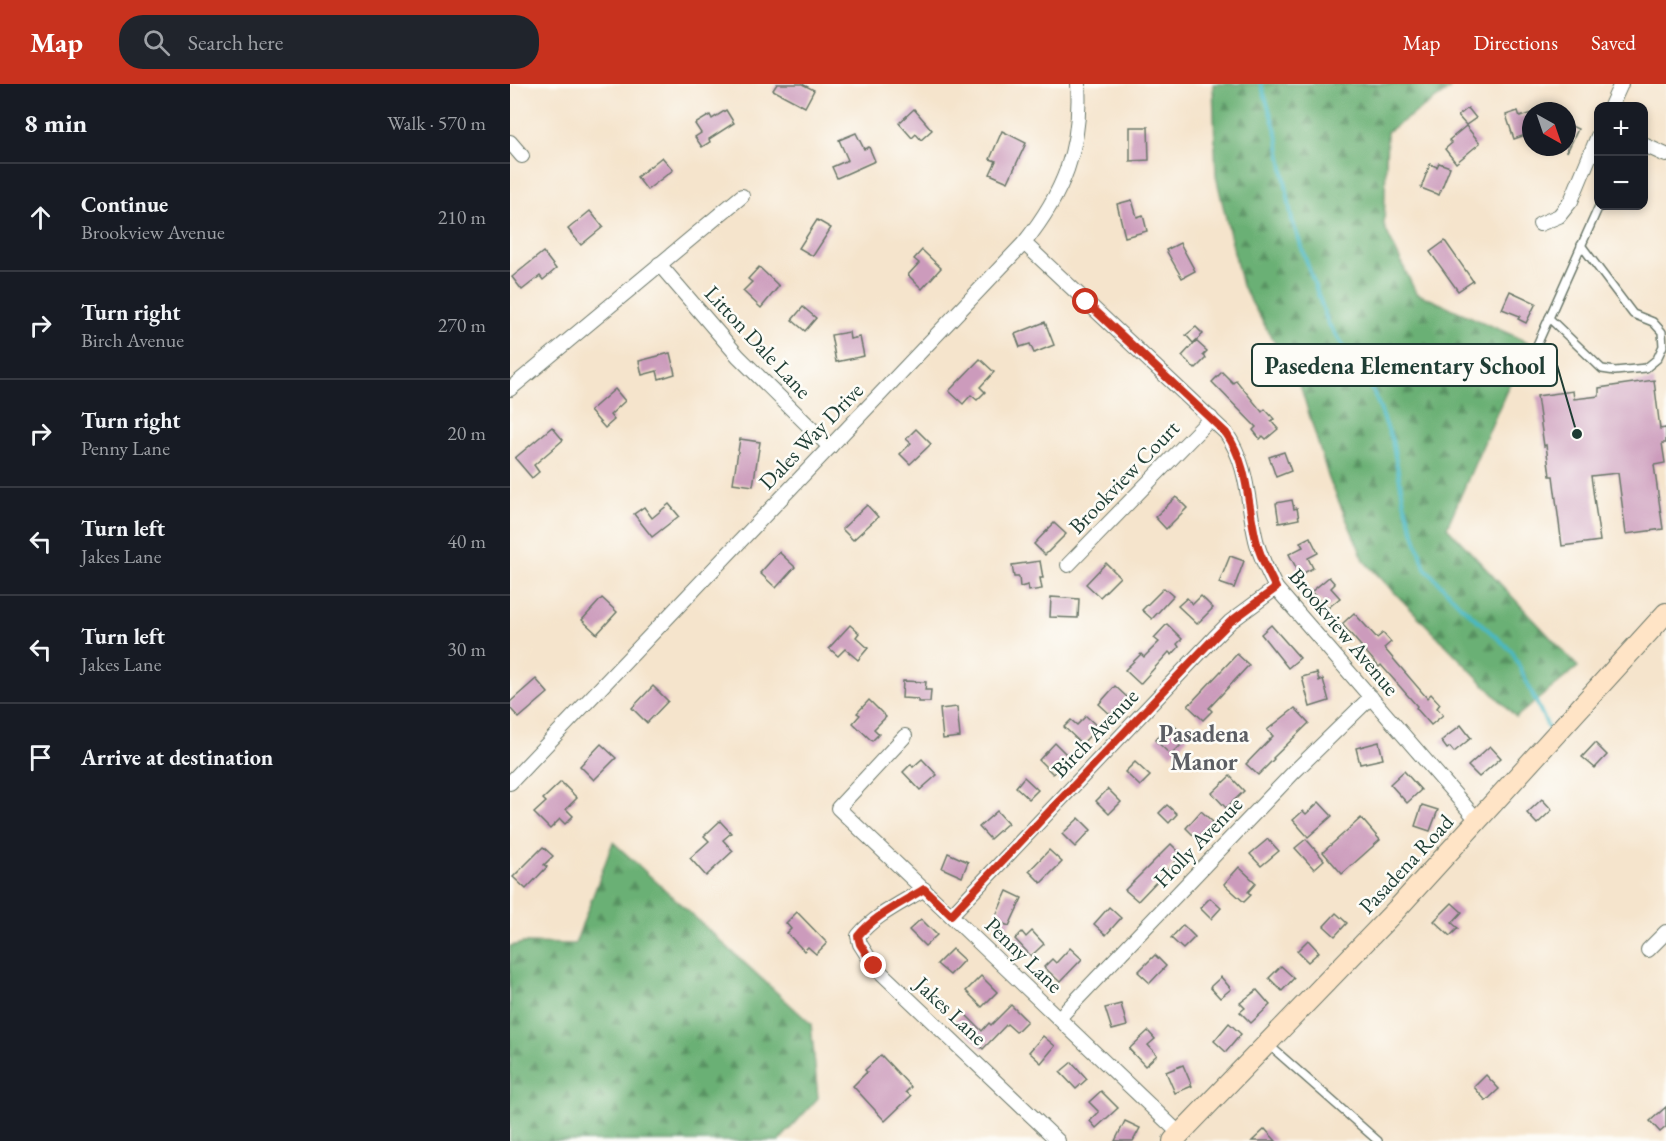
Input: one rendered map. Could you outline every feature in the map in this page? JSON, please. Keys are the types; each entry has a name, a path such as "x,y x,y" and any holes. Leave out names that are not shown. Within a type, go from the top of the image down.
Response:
{"main road":[{"name":"Pasadena Road","path":"1176,1137 1396,910 1666,613"}],"street":[{"name":"Dales Way Drive","path":"513,774 1024,243 1044,218 1072,158 1078,117 1078,84"},
{"path":"1613,102 1621,84"},
{"path":"510,142 522,156"},
{"path":"1540,224 1559,216 1571,201 1594,148"},
{"path":"1648,148 1666,155"},
{"path":"510,388 742,196"},
{"name":"Brookview Avenue","path":"1024,243 1226,433 1239,454 1244,469 1256,543 1276,588 1478,821"},
{"name":"Litton Dale Lane","path":"659,264 746,364 830,447"},
{"name":"Brookview Court","path":"1068,565 1211,418"},
{"name":"Birch Avenue","path":"951,915 1214,638 1230,622 1276,588"},
{"name":"Holly Avenue","path":"1059,1018 1294,772 1371,697"},
{"name":"Penny Lane","path":"906,736 838,808 1059,1018 1176,1137"},
{"name":"Jakes Lane","path":"924,889 883,914 864,929 858,936 865,954 882,974 1058,1141"},
{"path":"1648,951 1666,932"}],"lane":[{"path":"1524,375 1597,210"},
{"path":"1549,318 1602,369 1615,371 1646,368 1657,359 1663,346 1662,332 1653,322 1633,314 1581,245"},
{"path":"1267,1043 1378,1141"}],"green space":[{"path":"1213,84 1451,84 1449,90 1387,132 1384,226 1416,293 1528,342 1447,527 1578,667 1516,717 1365,562 1329,479 1301,388 1242,286 1216,176"},
{"path":"613,842 811,1024 818,1098 779,1141 510,1141 510,946 523,943 575,944"}],"building":[{"path":"777,84 802,84 814,90 805,107 773,90"},
{"path":"1468,108 1476,118 1466,125 1458,116"},
{"path":"914,109 932,130 921,140 916,134 912,138 899,123"},
{"path":"726,110 734,123 709,139 710,142 702,147 695,137 701,133 695,124 710,115 712,119"},
{"path":"1518,111 1520,117 1522,116 1522,136 1514,139 1506,115"},
{"path":"1466,126 1480,143 1456,163 1445,149 1452,143 1449,140"},
{"path":"1130,127 1148,127 1149,160 1130,161"},
{"path":"1002,131 1026,143 1008,182 990,174 996,161 990,159"},
{"path":"856,133 864,149 869,147 875,161 837,178 832,167 848,160 839,140"},
{"path":"662,157 673,170 647,190 637,177"},
{"path":"1439,163 1450,167 1439,195 1421,188 1430,164 1437,167"},
{"path":"1132,200 1137,217 1143,215 1147,231 1125,237 1117,204"},
{"path":"590,211 603,227 581,245 568,229"},
{"path":"817,220 831,228 813,256 799,248"},
{"path":"1445,241 1473,281 1458,291 1430,252"},
{"path":"1180,243 1195,271 1182,278 1166,250"},
{"path":"922,250 941,268 922,289 908,275 919,263 914,259"},
{"path":"543,252 556,269 543,280 540,276 522,290 512,277"},
{"path":"759,267 779,286 761,308 743,291 752,282 748,279"},
{"path":"1510,291 1536,303 1526,323 1518,319 1520,316 1502,309"},
{"path":"803,307 816,318 805,331 792,320"},
{"path":"1045,322 1054,345 1034,353 1030,344 1020,347 1015,334"},
{"path":"1196,327 1203,334 1193,343 1186,335"},
{"path":"849,332 850,339 860,337 864,356 836,362 831,335"},
{"path":"1196,341 1207,351 1203,355 1206,358 1195,369 1182,356"},
{"path":"670,353 675,374 659,379 657,371 642,375 639,361"},
{"path":"980,359 994,372 980,387 985,392 977,400 971,395 963,404 949,391"},
{"path":"1222,372 1233,383 1236,380 1262,412 1265,409 1274,419 1271,421 1278,429 1266,439 1263,436 1260,439 1253,430 1256,427 1212,382"},
{"path":"1654,380 1660,429 1666,428 1666,443 1662,443 1665,463 1654,465 1663,529 1626,534 1618,473 1591,476 1600,541 1562,546 1553,476 1550,476 1546,445 1544,446 1537,396 1573,391 1574,399 1599,396 1599,388"},
{"path":"615,389 625,401 610,415 614,420 605,428 590,411"},
{"path":"552,427 563,440 534,465 539,472 532,478 515,458"},
{"path":"916,429 931,444 910,464 900,454 911,443 906,439"},
{"path":"740,439 760,442 753,486 733,483"},
{"path":"1284,452 1291,471 1276,477 1269,457"},
{"path":"1176,497 1187,508 1166,529 1155,517"},
{"path":"1292,500 1294,509 1297,508 1299,519 1279,523 1276,503"},
{"path":"669,504 679,516 652,537 634,514 644,507 652,518"},
{"path":"867,505 878,517 853,540 842,529"},
{"path":"1054,523 1066,534 1045,555 1034,544"},
{"path":"1310,537 1318,553 1308,558 1313,568 1300,575 1289,554 1303,547 1300,542"},
{"path":"779,552 795,567 776,588 760,573"},
{"path":"1230,556 1244,561 1234,588 1219,583"},
{"path":"1040,561 1042,589 1029,591 1028,585 1020,587 1019,577 1014,577 1012,565"},
{"path":"1106,563 1120,577 1100,597 1086,584"},
{"path":"1329,577 1335,584 1331,588 1340,598 1328,608 1311,592"},
{"path":"1164,588 1173,596 1152,619 1142,610"},
{"path":"1201,596 1213,608 1197,624 1178,606 1187,598 1193,604"},
{"path":"1051,597 1079,599 1078,618 1050,617"},
{"path":"602,598 617,612 597,634 582,620"},
{"path":"1354,613 1377,638 1383,633 1391,642 1384,648 1427,698 1431,694 1440,704 1437,708 1443,715 1431,725 1381,665 1379,667 1342,624"},
{"path":"1167,624 1182,639 1177,644 1179,647 1172,655 1169,652 1140,684 1125,670 1141,654 1144,657 1159,642 1154,638"},
{"path":"850,625 859,633 856,637 868,648 858,660 845,649 838,656 829,648"},
{"path":"1271,625 1300,658 1288,668 1261,634"},
{"path":"1237,654 1249,665 1209,708 1212,711 1203,720 1188,706"},
{"path":"1317,673 1319,681 1323,679 1329,701 1310,707 1302,677"},
{"path":"536,679 548,693 519,718 510,708 510,702"},
{"path":"903,681 926,682 925,690 931,690 930,702 902,698"},
{"path":"653,686 668,701 647,723 632,708"},
{"path":"1115,686 1128,698 1111,715 1099,704"},
{"path":"869,700 886,717 874,729 879,734 872,741 853,723 860,715 857,713"},
{"path":"957,707 960,737 943,739 940,709"},
{"path":"1295,708 1309,723 1258,775 1246,764 1273,736 1267,730"},
{"path":"1086,716 1098,727 1082,744 1064,727 1071,720 1077,725"},
{"path":"1171,723 1188,738 1171,755 1155,740"},
{"path":"1461,725 1471,738 1454,752 1450,747 1447,749 1441,741"},
{"path":"1379,742 1383,759 1360,764 1356,748"},
{"path":"1055,743 1069,757 1053,774 1039,760"},
{"path":"1595,743 1607,755 1595,768 1582,757"},
{"path":"601,744 616,758 594,780 580,766"},
{"path":"1490,746 1501,758 1479,777 1468,766"},
{"path":"922,759 937,775 920,790 903,772 911,764 913,767"},
{"path":"1135,762 1150,776 1140,786 1125,772"},
{"path":"1404,771 1421,790 1407,803 1390,784"},
{"path":"1230,776 1244,791 1226,808 1212,793"},
{"path":"1024,777 1038,790 1029,799 1016,787"},
{"path":"561,782 577,798 566,809 573,816 565,824 560,819 550,829 534,813 546,802 543,799"},
{"path":"1108,789 1121,802 1109,814 1096,801"},
{"path":"1542,799 1552,810 1537,824 1527,813"},
{"path":"1319,802 1332,816 1308,837 1293,820 1303,811 1306,814"},
{"path":"1167,805 1177,814 1169,823 1159,813"},
{"path":"1422,805 1438,810 1430,831 1415,826"},
{"path":"997,811 1008,823 990,839 979,827"},
{"path":"1201,811 1213,822 1197,839 1186,828"},
{"path":"1079,818 1091,830 1075,847 1062,834"},
{"path":"1361,818 1380,840 1342,874 1323,852"},
{"path":"720,821 731,833 723,840 733,851 706,876 690,858 709,841 704,836"},
{"path":"1268,839 1279,851 1261,866 1250,854"},
{"path":"1306,839 1324,860 1314,869 1295,848"},
{"path":"1171,844 1182,855 1138,901 1125,890"},
{"path":"543,847 553,856 544,865 547,867 526,889 513,877"},
{"path":"1049,850 1062,862 1041,883 1029,871"},
{"path":"948,853 968,862 962,877 942,868"},
{"path":"1239,867 1256,883 1248,892 1251,895 1244,902 1224,884"},
{"path":"1007,891 1022,898 1009,926 994,920"},
{"path":"1210,898 1221,908 1211,919 1200,908"},
{"path":"1452,903 1462,912 1452,923 1458,928 1450,936 1434,921"},
{"path":"1109,907 1121,918 1106,935 1094,924"},
{"path":"797,912 827,943 816,954 808,947 804,951 787,933 791,929 786,923"},
{"path":"1336,913 1347,923 1335,936 1324,926"},
{"path":"921,919 937,935 925,946 909,930"},
{"path":"1183,925 1195,937 1183,949 1171,938"},
{"path":"1032,931 1044,944 1031,956 1015,939 1022,932 1026,937"},
{"path":"1308,940 1319,952 1308,962 1297,951"},
{"path":"1070,948 1082,959 1060,982 1044,967 1052,959 1056,963"},
{"path":"952,949 964,960 950,975 937,964"},
{"path":"1155,955 1166,966 1150,983 1138,972"},
{"path":"1281,966 1294,978 1282,991 1269,978"},
{"path":"981,976 997,992 982,1007 966,991"},
{"path":"1221,977 1231,989 1220,998 1210,987"},
{"path":"1257,990 1270,1005 1251,1023 1240,1012 1245,1008 1240,1003"},
{"path":"1121,1004 1127,1026 1112,1030 1105,1008"},
{"path":"1011,1005 1027,1021 1016,1032 1007,1024 983,1049 954,1021 963,1012 982,1031"},
{"path":"1229,1023 1241,1034 1226,1052 1214,1041"},
{"path":"1148,1031 1155,1039 1148,1045 1157,1055 1145,1066 1129,1049"},
{"path":"1043,1036 1055,1046 1041,1063 1029,1052"},
{"path":"881,1055 911,1087 906,1092 911,1096 885,1121 853,1086 867,1072 865,1070"},
{"path":"1072,1062 1087,1079 1076,1089 1060,1072"},
{"path":"1183,1065 1192,1086 1175,1093 1166,1072"},
{"path":"1486,1075 1499,1089 1486,1101 1474,1087"},
{"path":"1101,1091 1118,1108 1096,1128 1090,1121 1099,1112 1089,1102"},
{"path":"1666,1107 1666,1127 1660,1132 1650,1121"},
{"path":"1125,1121 1140,1128 1133,1141 1115,1141"},
{"path":"1265,1129 1276,1141 1252,1141"}],"waterway":[{"path":"1261,84 1277,134 1292,220 1328,323 1374,393 1392,440 1404,502 1425,568 1460,605 1512,651 1549,729"}],"place":[{"name":"Pasedena Elementary School","path":"1577,434"}],"district":[{"name":"Pasadena Manor","path":"1204,747"}],"route":[{"path":"874,966 860,944 858,936 864,929 883,914 924,889 951,915 1214,638 1230,622 1276,588 1256,543 1244,469 1233,443 1226,433 1086,302"}]}
